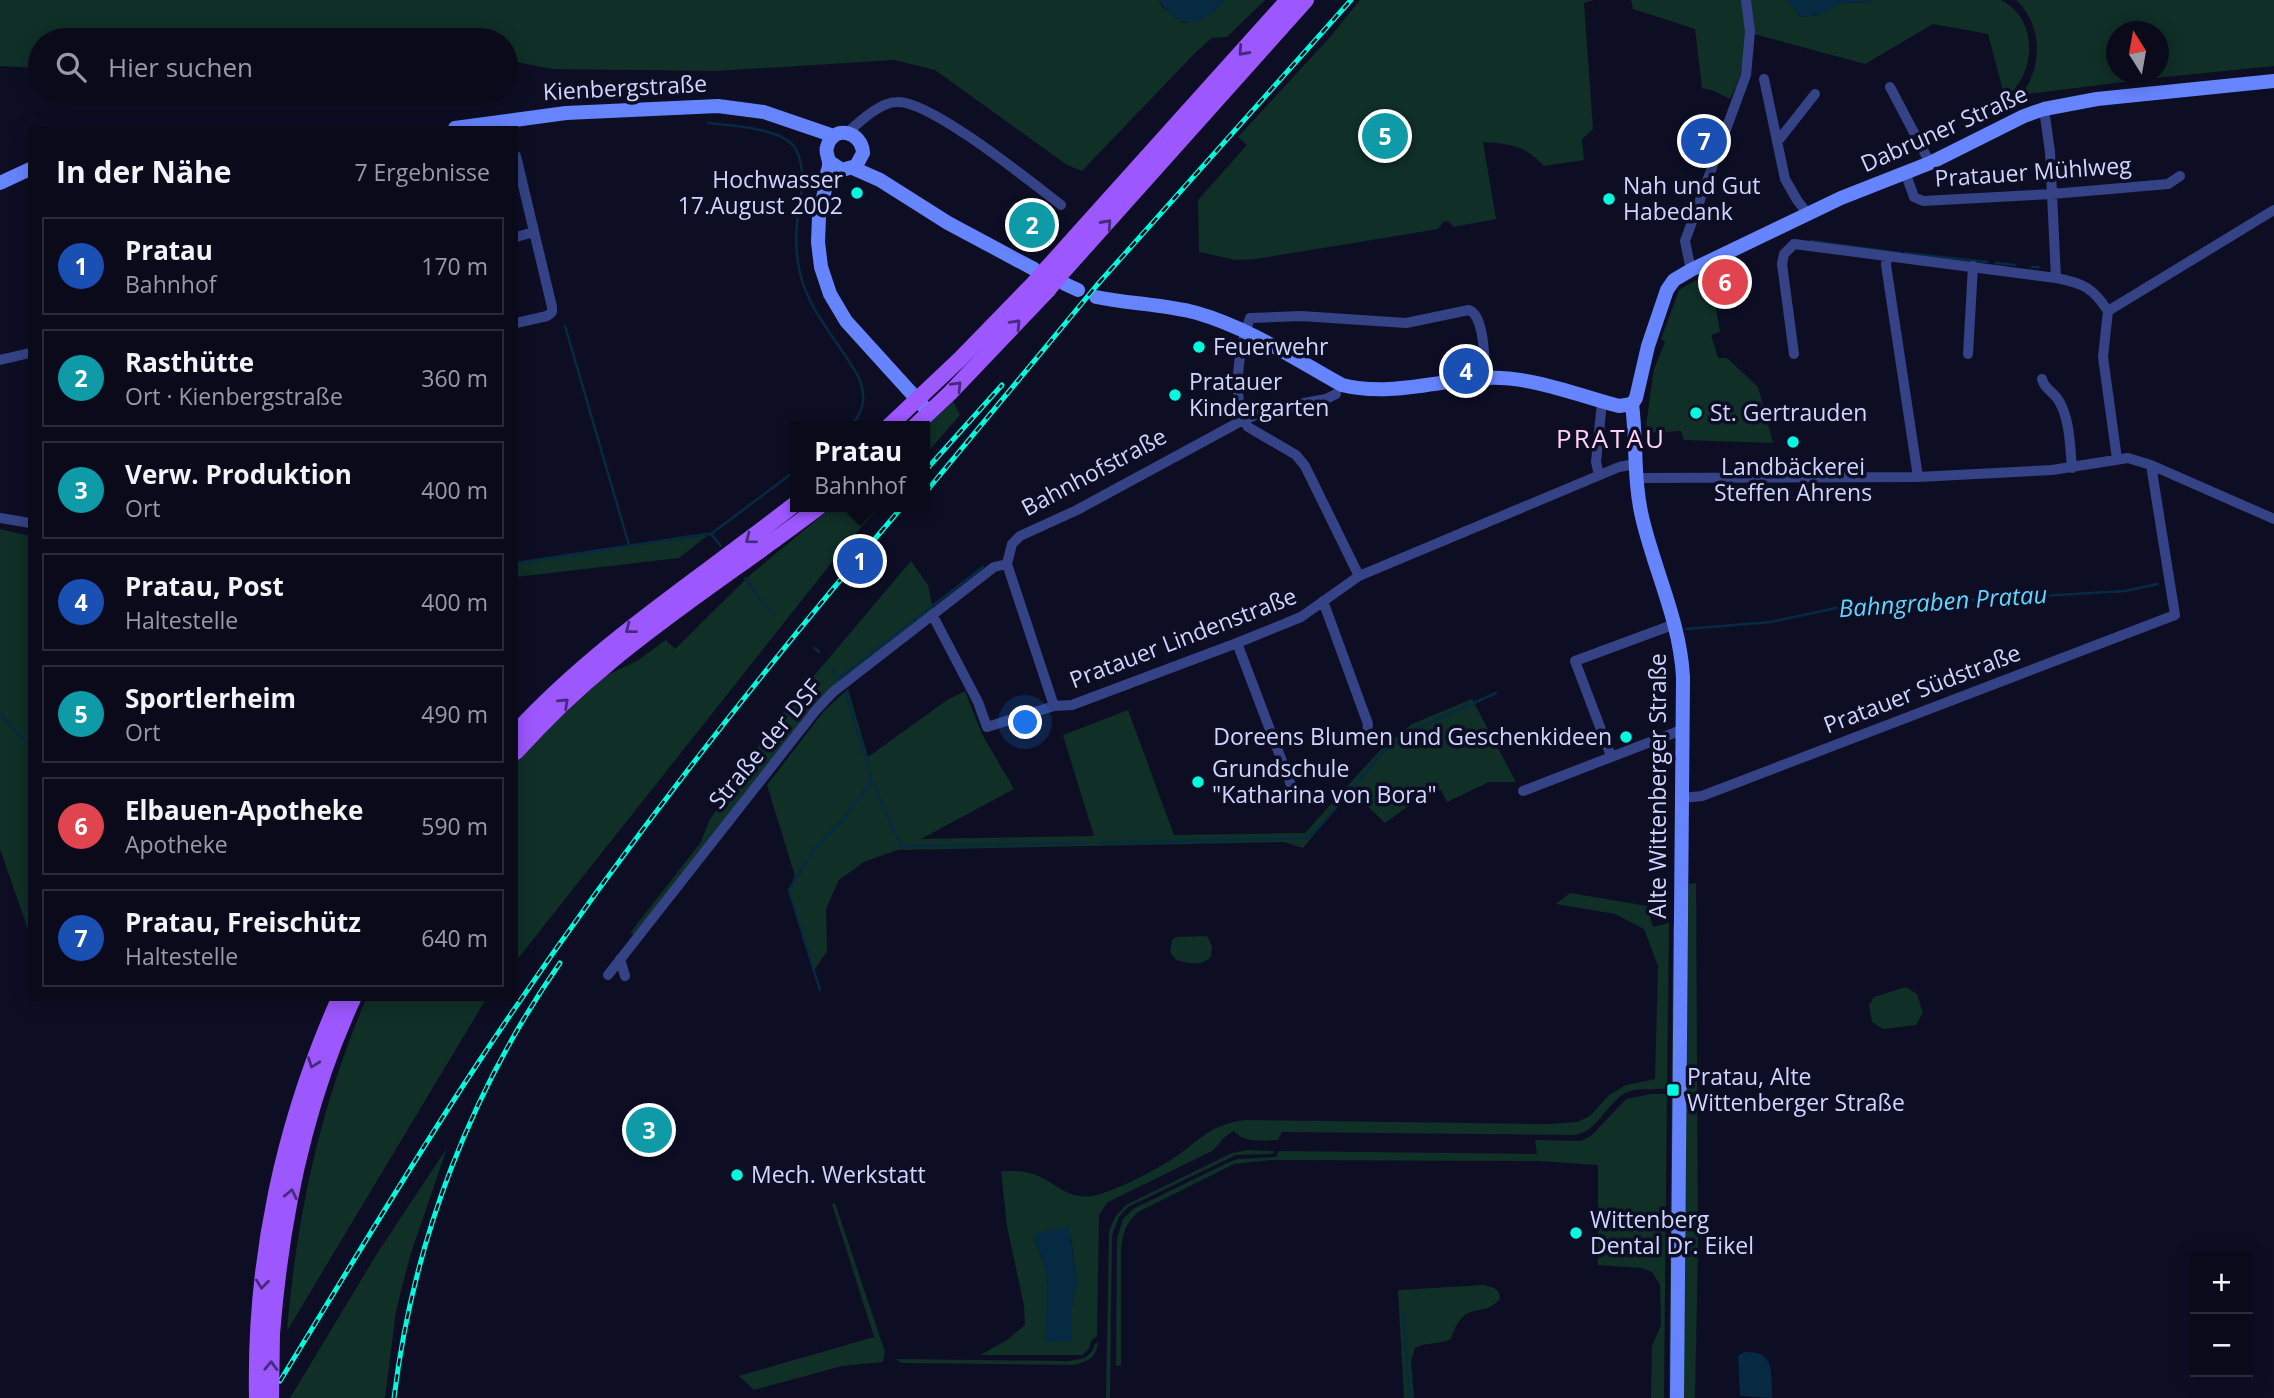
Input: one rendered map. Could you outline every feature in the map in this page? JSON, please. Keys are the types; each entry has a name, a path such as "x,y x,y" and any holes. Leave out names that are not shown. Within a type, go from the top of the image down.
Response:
{"main road":[{"path":"895,421 1053,280 1288,0"},
{"path":"921,421 1053,280 1306,0"},
{"path":"518,730 546,701 612,643 790,508"},
{"path":"518,750 608,663 813,512"},
{"path":"257,1398 257,1349 265,1262 277,1186 298,1107 338,1001"},
{"path":"271,1398 272,1334 284,1228 308,1121 324,1071 352,1001"}],"street":[{"path":"1691,270 1685,241 1746,75 1750,32 1745,0"},
{"path":"1764,79 1789,187 1808,214"},
{"name":"Dabruner Straße","path":"1691,270 1808,214 1930,163 2043,109 2109,98 2274,81"},
{"path":"1890,88 1930,163"},
{"path":"1778,141 1815,94"},
{"path":"842,167 826,155 846,142 869,116 886,104 898,101 925,109 963,133 1061,205"},
{"name":"Kienbergstraße","path":"482,126 510,124 566,113 710,106 764,112 846,142 897,190 947,223 1053,280"},
{"path":"2043,109 2050,152 2056,278"},
{"path":"846,142 860,162 842,167 830,187 825,189 818,217 821,267 830,293 846,321 930,413"},
{"path":"518,164 552,307 552,312 547,316 518,323"},
{"name":"Kienbergstraße","path":"842,167 897,190"},
{"path":"0,183 28,170"},
{"name":"Pratauer Mühlweg","path":"1905,172 1914,197 1923,201 2168,184 2180,176"},
{"path":"2108,311 2274,210"},
{"path":"1787,224 1794,244"},
{"path":"518,236 534,232"},
{"path":"1794,244 2078,282 2096,294 2108,311 2103,357 2117,459 2137,459 2274,519"},
{"path":"1794,244 1784,254 1782,264 1794,354"},
{"path":"1887,256 1886,265 1918,477"},
{"path":"1968,354 1973,267"},
{"name":"Alte Wittenberger Straße","path":"1677,1398 1684,729 1681,653 1675,624 1643,520 1635,471 1632,404 1636,398 1647,346 1667,290 1674,280 1691,270"},
{"path":"1096,298 1195,313 1245,332 1342,384 1365,390 1508,378 1619,406 1632,404"},
{"path":"1359,576 1300,460 1248,427 1243,420 1240,406 1239,357 1250,318 1301,316 1406,323 1469,310 1476,314 1480,324 1486,378"},
{"path":"0,360 28,353"},
{"path":"2042,379 2043,385 2059,400 2069,432 2072,468"},
{"name":"Bahnhofstraße","path":"1007,564 1012,544 1020,537 1077,510 1243,420 1272,410 1326,399 1336,394"},
{"path":"1599,475 1596,462 1602,402"},
{"name":"Pratauer Lindenstraße","path":"933,616 978,702 987,727 1054,706 1072,705 1301,617 1359,576 1625,464 1635,471 1752,479 1918,477 2072,468 2117,459"},
{"name":"Pratauer Südstraße","path":"1683,798 1702,796 2175,615 2151,465"},
{"path":"0,518 28,523"},
{"path":"1007,564 1054,706"},
{"name":"Straße der DSF","path":"608,975 816,710 851,677 994,567 1007,564"},
{"name":"Pratauer Lindenstraße","path":"1324,601 1368,724 1363,741"},
{"path":"1611,756 1575,661 1675,624"},
{"path":"1237,643 1296,798"},
{"path":"1523,791 1684,729"},
{"path":"620,959 625,976"}],"green space":[{"path":"0,0 1159,0 1162,7 1184,23 1213,12 1225,0 1265,0 1227,37 1212,38 1195,53 1082,171 1067,165 935,70 894,60 716,71 552,69 518,62 518,28 28,28 28,67 0,66"},
{"path":"1360,0 1594,0 1584,3 1593,129 1582,139 1584,160 1544,166 1516,147 1483,142 1496,219 1453,227 1448,221 1443,222 1438,229 1256,259 1236,260 1199,252 1198,200 1247,145 1238,137 1330,37"},
{"path":"1631,0 1742,0 1745,51 1730,99 1702,88 1695,29 1633,9"},
{"path":"1751,0 1787,0 1801,17 1819,15 1841,3 1873,0 2001,0 2022,20 2027,33 2028,61 2016,88 2005,98 1988,34 1933,24 1865,64 1754,34"},
{"path":"2016,0 2274,0 2274,66 2169,77 2169,21 2106,21 2108,84 2021,95 2028,84 2036,60 2037,47 2031,22"},
{"path":"1710,272 1720,332 1711,335 1718,358 1727,358 1758,387 1773,443 1684,440 1681,431 1645,433 1654,369 1665,342 1661,339 1679,290"},
{"path":"953,401 960,415 930,449 930,423"},
{"path":"826,512 875,512 518,958 518,759 605,676 637,661 666,640 675,649 750,575"},
{"path":"0,529 28,536 28,929 0,849"},
{"path":"708,535 679,558 518,577 518,563"},
{"path":"911,561 928,585 933,609 831,688 812,707 635,935 630,933 701,842 709,821 774,723"},
{"path":"848,689 868,757 947,700 965,691 982,734 1014,789 921,839 1094,836 1063,735 1128,710 1174,835 1305,833 1381,749 1412,724 1472,699 1516,782 1489,782 1447,802 1441,790 1432,789 1385,823 1351,790 1303,848 1284,842 897,850 864,862 839,880 826,909 827,951 813,972 789,889 795,876 767,785 824,711"},
{"path":"1696,883 1698,1248 1695,1398 1682,1398 1686,951 1689,884"},
{"path":"1570,893 1647,906 1653,927 1669,923 1667,1088 1627,1092 1589,1129 1575,1135 1282,1132 1278,1140 1260,1141 1249,1140 1234,1131 1212,1151 1108,1202 1099,1215 1097,1336 1091,1341 1089,1349 1082,1355 980,1355 1007,1340 1025,1325 1024,1306 1007,1226 1001,1171 1029,1173 1068,1193 1092,1196 1147,1174 1207,1133 1233,1122 1577,1122 1590,1116 1609,1095 1626,1085 1655,1079 1658,966 1644,929 1615,914 1556,904","holes":["1071,1238 1077,1283 1072,1308 1046,1333 1047,1274 1035,1239"]},
{"path":"1673,925 1676,926 1669,1398"},
{"path":"1207,936 1212,946 1211,957 1203,962 1176,960 1170,952 1172,940 1176,937"},
{"path":"1906,987 1917,994 1923,1013 1916,1025 1883,1029 1872,1022 1869,1005 1874,997"},
{"path":"365,1001 485,1001 287,1331 304,1203 323,1121"},
{"path":"1667,1094 1664,1398 1651,1398 1652,1346 1661,1325 1660,1285 1652,1272 1642,1268 1598,1265 1598,1165 1538,1161 1271,1160 1234,1164 1138,1212 1128,1224 1121,1248 1121,1365 1116,1366 1117,1239 1123,1219 1133,1209 1229,1162 1276,1157 1279,1151 1537,1154 1535,1140 1580,1141 1591,1136 1626,1099"},
{"path":"447,1148 410,1256 396,1311 385,1398 290,1398 378,1252"},
{"path":"1248,1150 1274,1151 1273,1154 1236,1155 1128,1207 1119,1217 1112,1235 1110,1398 1106,1398 1109,1231 1115,1217 1126,1205 1232,1153"},
{"path":"835,1203 885,1352 883,1362 842,1366 754,1390 739,1376 874,1337 832,1204"},
{"path":"1484,1285 1499,1292 1500,1299 1493,1305 1468,1313 1462,1318 1451,1339 1415,1348 1411,1362 1414,1398 1404,1398 1398,1290"},
{"path":"1098,1342 1096,1352 1091,1358 1075,1365 902,1363 895,1359 1068,1361 1088,1355"}],"water":[{"path":"1159,0 1225,0 1202,20 1189,23 1172,15"},
{"path":"1787,0 1873,0 1841,3 1819,15 1801,17"},
{"path":"1069,1226 1077,1283 1072,1308 1072,1337 1071,1341 1045,1342 1047,1274 1035,1238 1036,1233"},
{"path":"1744,1352 1762,1355 1767,1359 1771,1372 1772,1398 1740,1396 1738,1356"}],"waterway":[{"path":"708,123 751,128 774,134 791,143 797,152 803,177 796,230 800,273 818,316 860,380 863,404 855,421"},
{"path":"1811,241 1900,253"},
{"path":"1905,253 1987,262"},
{"path":"1996,263 2015,265"},
{"path":"2032,267 2039,267"},
{"path":"565,326 629,545"},
{"path":"711,534 790,475"},
{"name":"Bahngraben Pratau","path":"518,563 706,534 711,534 721,546"},
{"path":"831,667 838,679 983,567"},
{"name":"Bahngraben Pratau","path":"745,578 765,606 773,612"},
{"name":"Bahngraben Pratau","path":"1686,629 1771,622 1850,605 2125,591 2158,584"},
{"name":"Bahngraben Pratau","path":"815,648 819,652"},
{"name":"Bahngraben Pratau","path":"846,693 872,781 901,846 1086,843"},
{"name":"Bahngraben Pratau","path":"1101,843 1305,838 1316,831 1383,752 1415,729 1496,693"},
{"name":"Bahngraben Pratau","path":"0,714 28,745"},
{"path":"820,990 789,890 814,849 841,822 871,782"},
{"path":"1661,1245 1666,1245"},
{"path":"1403,1314 1410,1398"}],"railway":[{"path":"930,487 1097,285 1351,0"},
{"path":"930,465 1002,385"},
{"path":"280,1381 403,1179 579,917 736,708 898,512"},
{"path":"394,1398 415,1282 450,1170 499,1063 560,963"}],"place":[{"name":"Sportlerheim","path":"1385,136"},
{"name":"Pratau, Freischütz","path":"1704,141"},
{"name":"Hochwasser 17.August 2002","path":"857,193"},
{"name":"Nah und Gut Habedank","path":"1609,199"},
{"name":"Rasthütte","path":"1032,225"},
{"name":"Elbauen-Apotheke","path":"1725,282"},
{"name":"Feuerwehr","path":"1199,347"},
{"name":"Pratau, Post","path":"1466,371"},
{"name":"Pratauer Kindergarten","path":"1175,395"},
{"name":"St. Gertrauden","path":"1696,413"},
{"name":"Landbäckerei Steffen Ahrens","path":"1793,442"},
{"name":"Pratau","path":"860,561"},
{"name":"Doreens Blumen und Geschenkideen","path":"1626,737"},
{"name":"Grundschule \"Katharina von Bora\"","path":"1198,782"},
{"name":"Pratau, Alte Wittenberger Straße","path":"1673,1090"},
{"name":"Verw. Produktion","path":"649,1130"},
{"name":"Mech. Werkstatt","path":"737,1175"},
{"name":"Wittenberg Dental Dr. Eikel","path":"1576,1233"}],"district":[{"name":"PRATAU","path":"1611,439"}]}
